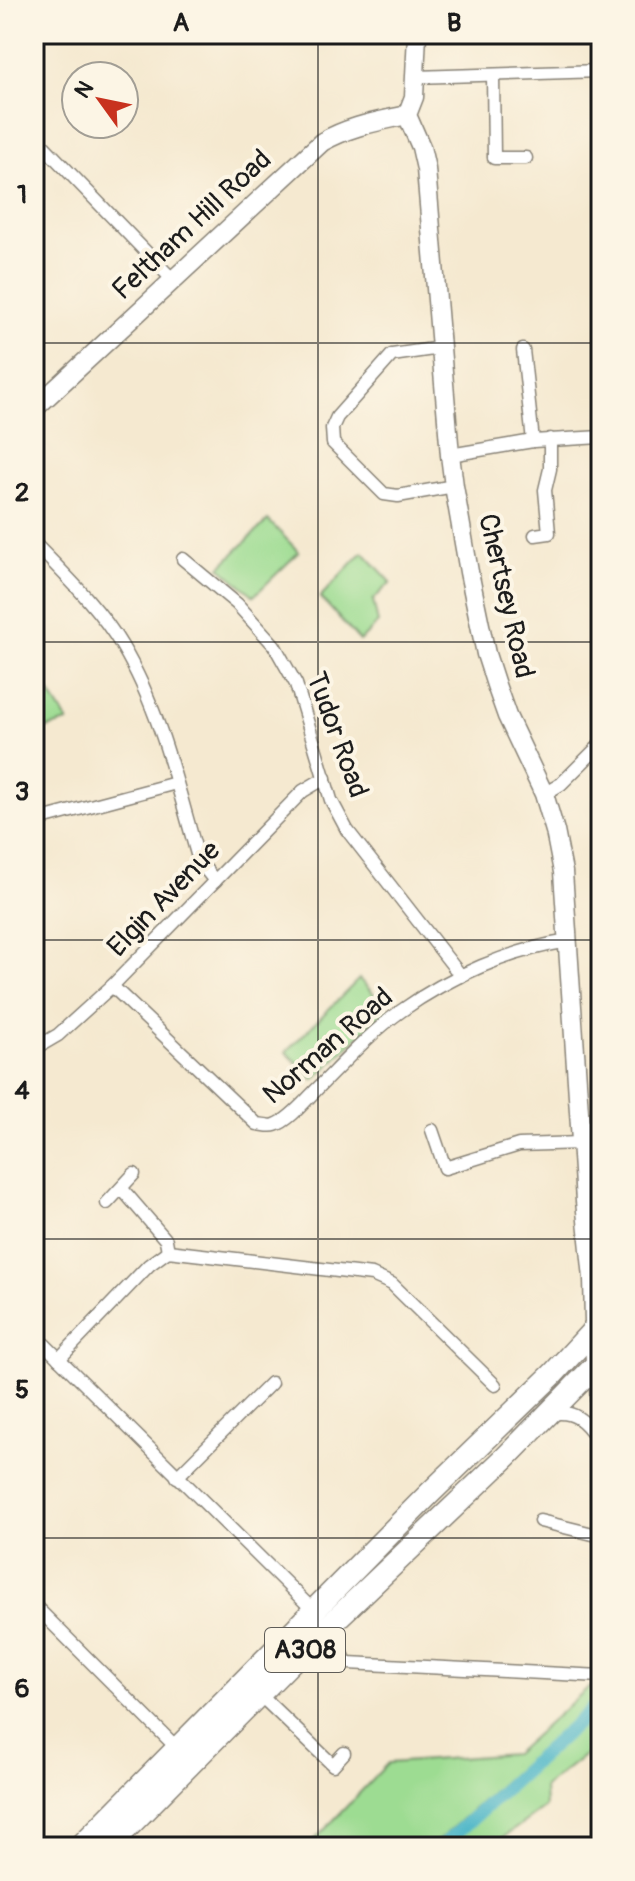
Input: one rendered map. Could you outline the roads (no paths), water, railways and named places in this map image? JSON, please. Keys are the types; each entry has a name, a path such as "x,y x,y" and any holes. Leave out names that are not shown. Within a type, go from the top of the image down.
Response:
{"highway":[{"name":"A308","path":"80,1847 599,1327"},
{"name":"A308","path":"108,1847 291,1662 598,1363"},
{"path":"553,1374 598,1363"}],"street":[{"path":"407,115 414,97 417,34"},
{"path":"415,77 601,71"},
{"path":"493,75 494,158 526,158"},
{"name":"Feltham Hill Road","path":"36,402 322,142 358,125 407,115"},
{"name":"Chertsey Road","path":"407,115 421,147 426,169 450,455 486,654 507,716 544,794 563,872 581,1143 596,1266 598,1363"},
{"path":"34,136 173,280"},
{"path":"440,348 392,355 337,417 332,428 333,443 384,494 398,496 454,486"},
{"path":"523,350 533,441"},
{"path":"450,455 533,441 601,437"},
{"path":"535,535 549,533 545,490 550,469 550,439"},
{"path":"34,543 92,604 122,646 154,709 199,861 215,881"},
{"name":"Tudor Road","path":"183,559 237,604 274,645 296,684 331,800 347,830 461,976"},
{"path":"544,794 561,784 601,744"},
{"name":"Elgin Avenue","path":"34,1049 58,1035 112,986 303,791 325,778"},
{"path":"34,821 176,783"},
{"name":"Norman Road","path":"112,986 257,1124 274,1126 291,1114 400,1011 447,983 490,963 543,945 569,941"},
{"path":"432,1130 445,1168 519,1145 581,1143"},
{"path":"107,1203 134,1174"},
{"path":"122,1189 166,1240 168,1251"},
{"path":"59,1359 149,1265 168,1251 372,1275 392,1284 495,1385"},
{"path":"34,1334 314,1611"},
{"path":"598,1363 601,1490"},
{"path":"177,1477 271,1383"},
{"path":"549,1414 570,1412 591,1428 599,1441"},
{"path":"540,1521 601,1536"},
{"path":"34,1605 177,1748"},
{"path":"336,1620 334,1632 346,1663"},
{"path":"291,1662 601,1676"},
{"path":"259,1694 333,1765 344,1753"}],"waterway":[{"path":"441,1847 598,1704"}]}
